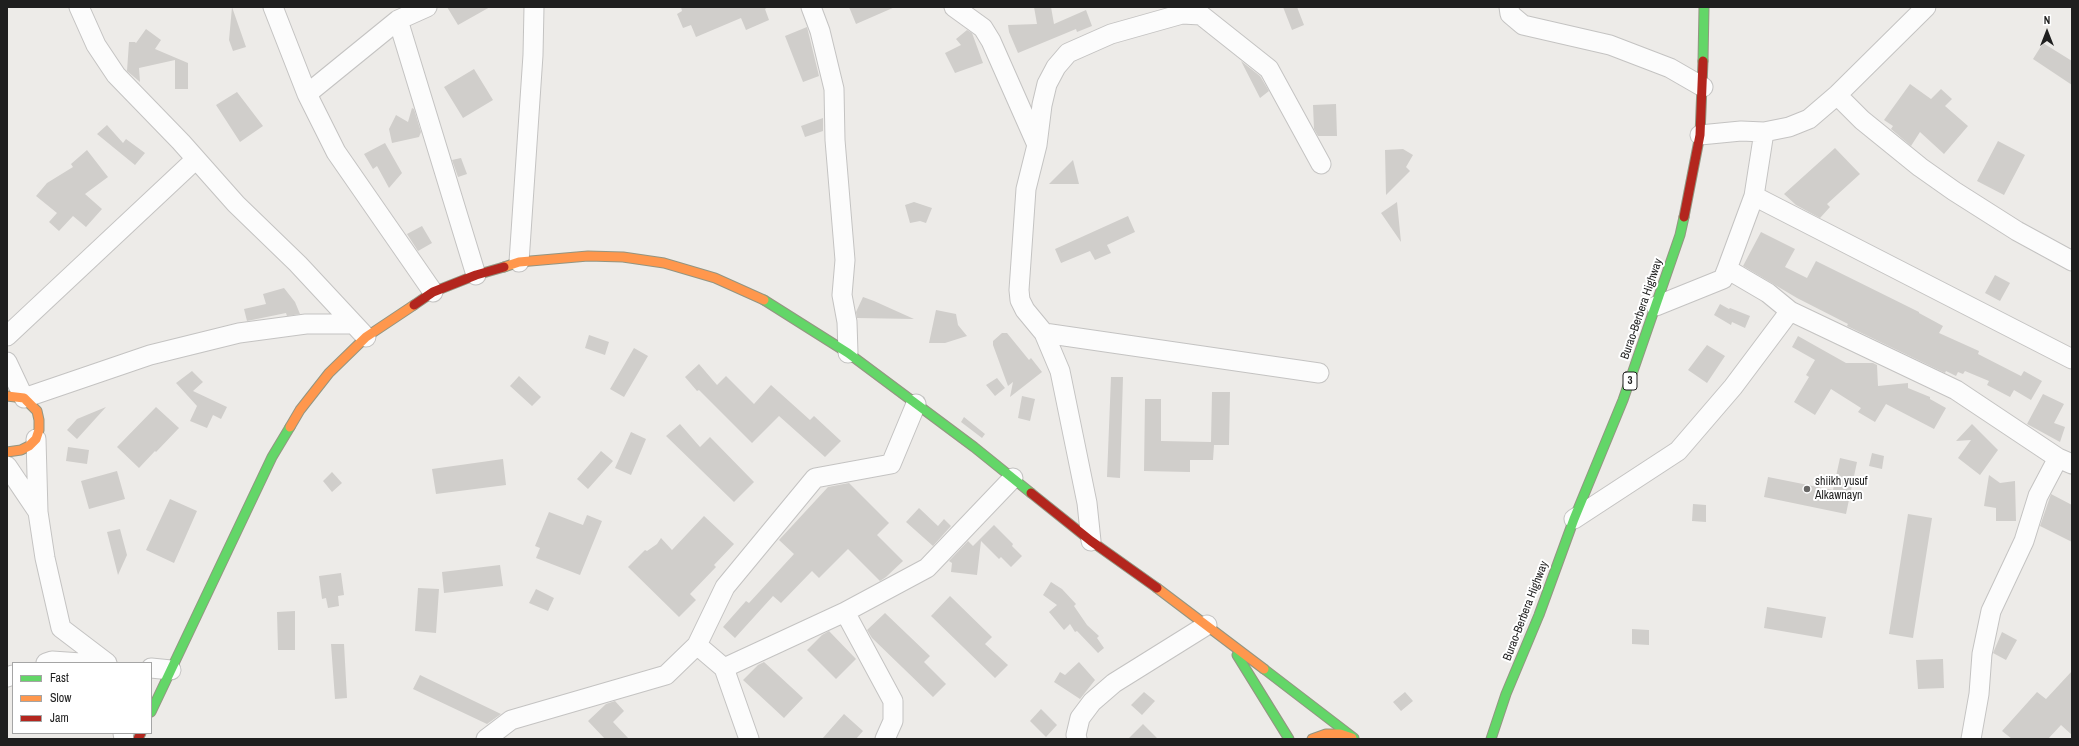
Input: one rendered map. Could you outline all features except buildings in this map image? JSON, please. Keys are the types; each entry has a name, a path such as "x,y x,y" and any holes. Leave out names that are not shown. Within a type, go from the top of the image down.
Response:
{"main road":[{"name":"Burao-Berbera Highway","path":"1491,739 1506,694 1539,615 1574,519 1623,400 1680,235 1700,135 1704,87 1704,7"},
{"path":"152,710 272,457 300,410 329,374 360,330 433,292 476,275 519,262 588,256 623,257 664,263 715,278 772,304 848,354 916,404 1013,478 1091,541 1207,625 1232,647 1355,739"},
{"path":"7,452 21,450 29,446 36,438 39,430 38,416 31,404 15,397"},
{"path":"1232,647 1289,739"},
{"path":"1312,739 1326,734 1340,734 1355,739"}],"street":[{"path":"80,7 96,45 116,75 196,159 236,204 298,264 360,330"},
{"path":"273,7 307,94 336,152 433,292"},
{"path":"307,94 398,20 427,7"},
{"path":"519,262 533,55 534,7"},
{"path":"811,7 820,31 834,89 835,140 845,260 842,295 847,322 848,354"},
{"path":"1509,7 1510,14 1523,25 1610,45 1670,68 1704,87"},
{"path":"1700,135 1741,131 1764,132 1789,127 1809,119 1837,95 1926,7"},
{"path":"957,8 983,28 991,41 1037,146"},
{"path":"1091,541 1087,502 1060,371 1044,333 1025,310 1020,300 1019,290 1026,189 1037,146 1042,105 1047,84 1056,67 1068,53 1111,34 1182,14 1200,15 1268,69 1321,164"},
{"path":"398,20 476,275"},
{"path":"1837,95 1862,120 1920,167 1954,191 2017,231 2072,261"},
{"path":"1656,306 1722,279 1754,196 1764,132"},
{"path":"7,336 196,159"},
{"path":"1754,196 2072,360"},
{"path":"1727,269 1768,293 1790,311 1956,390 2065,461 2038,496 2024,541 1991,611 1982,654 1980,694 1972,739"},
{"path":"1574,519 1678,451 1733,388 1790,311"},
{"path":"7,362 15,397 150,354 239,334 306,324 360,330"},
{"path":"1044,333 1319,373"},
{"path":"486,739 511,720 666,675 697,645 725,587 815,478 891,464 916,404"},
{"path":"36,438 38,512 45,558 61,628 106,662"},
{"path":"7,466 38,512"},
{"path":"724,668 845,612 927,568 1013,478"},
{"path":"845,612 893,700 893,721 885,739"},
{"path":"1075,738 1080,718 1088,707 1114,683 1207,625"},
{"path":"697,645 724,668 749,739"},
{"path":"49,662 66,662"},
{"path":"152,668 171,670"}],"traffic: fast":[{"path":"1703,61 1704,7"},
{"path":"1491,739 1506,694 1539,615 1574,519 1623,400 1680,235 1684,217"},
{"path":"764,300 848,353 974,447 1031,493"},
{"path":"152,710 272,457 290,427"},
{"path":"1237,655 1289,739"},
{"path":"1264,669 1354,738"}],"traffic: slow":[{"path":"504,267 519,262 588,256 623,257 664,263 715,278 764,300"},
{"path":"290,427 300,410 329,373 366,337 414,305"},
{"path":"7,396 24,398 37,411 39,420 39,430 36,439 29,446 21,450 7,452"},
{"path":"1157,588 1264,669"},
{"path":"1312,739 1326,734 1340,734 1352,738"}],"traffic: jam":[{"path":"1684,217 1700,135 1703,61"},
{"path":"414,305 433,292 476,275 504,267"},
{"path":"1031,493 1091,541 1157,588"},
{"path":"138,739 140,734"}],"place":[{"name":"shiikh yusuf Alkawnayn","path":"1807,489"}]}
